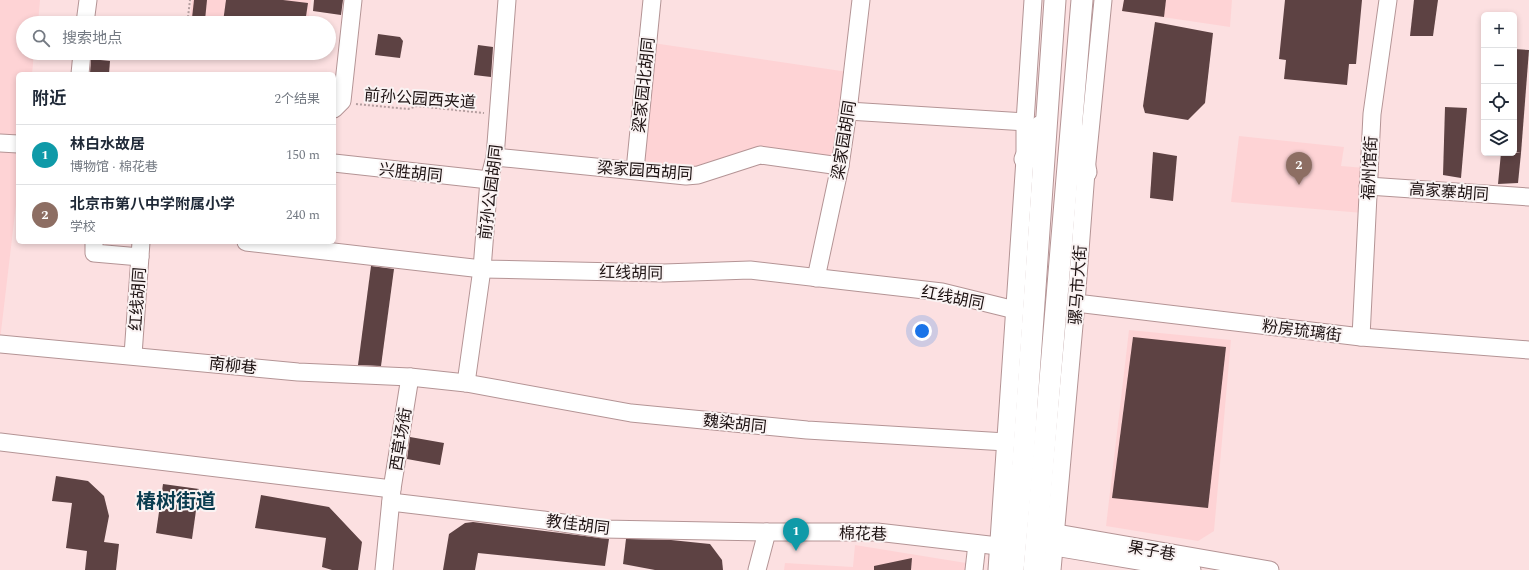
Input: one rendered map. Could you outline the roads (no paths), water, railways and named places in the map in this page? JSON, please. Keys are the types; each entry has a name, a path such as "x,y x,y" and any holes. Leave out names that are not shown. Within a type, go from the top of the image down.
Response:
{"main road":[{"path":"1013,570 1036,284 1046,114 1055,0"},
{"name":"骡马市大街","path":"1034,570 1074,112 1082,0"},
{"path":"1074,112 1086,172"},
{"path":"1025,159 1046,114"}],"street":[{"path":"86,16 88,0"},
{"path":"337,106 342,101 353,0"},
{"name":"前孙公园胡同","path":"466,383 482,270 489,180 495,157 507,0"},
{"name":"梁家园北胡同","path":"635,170 652,0"},
{"name":"梁家园胡同","path":"816,278 840,166 861,0"},
{"path":"997,570 1025,159 1025,122 1033,0"},
{"name":"骡马市大街","path":"1052,570 1056,540 1086,172 1103,0"},
{"name":"福州馆街","path":"1361,337 1372,114 1388,0"},
{"path":"80,72 81,60"},
{"path":"848,111 1025,122"},
{"path":"0,143 16,144"},
{"name":"梁家园西胡同","path":"495,157 686,176 698,175 760,155 840,166"},
{"name":"兴胜胡同","path":"336,163 489,180"},
{"name":"高家寨胡同","path":"1368,186 1529,196"},
{"path":"94,244 94,253 141,249"},
{"name":"红线胡同","path":"263,244 482,270 664,272 750,270 942,292 1014,310"},
{"name":"红线胡同","path":"133,355 141,249"},
{"name":"粉房琉璃街","path":"1076,303 1361,337 1529,350"},
{"name":"南柳巷","path":"0,344 133,355 298,372 410,377 466,383"},
{"name":"西草场街","path":"384,570 392,496 410,377"},
{"name":"魏染胡同","path":"466,383 631,413 807,430 1006,442"},
{"name":"教佳胡同","path":"0,442 392,496 603,529 767,532"},
{"path":"757,570 767,532"},
{"name":"棉花巷","path":"767,532 877,532 998,546"},
{"name":"果子巷","path":"1056,540 1232,568 1270,570"},
{"name":"果子巷","path":"1056,540 1192,570"},
{"path":"974,570 977,544"}],"place":[{"name":"北京市第八中学附属小学","path":"1299,185"},
{"name":"林白水故居","path":"796,551"}],"district":[{"name":"椿树街道","path":"176,501"}]}
